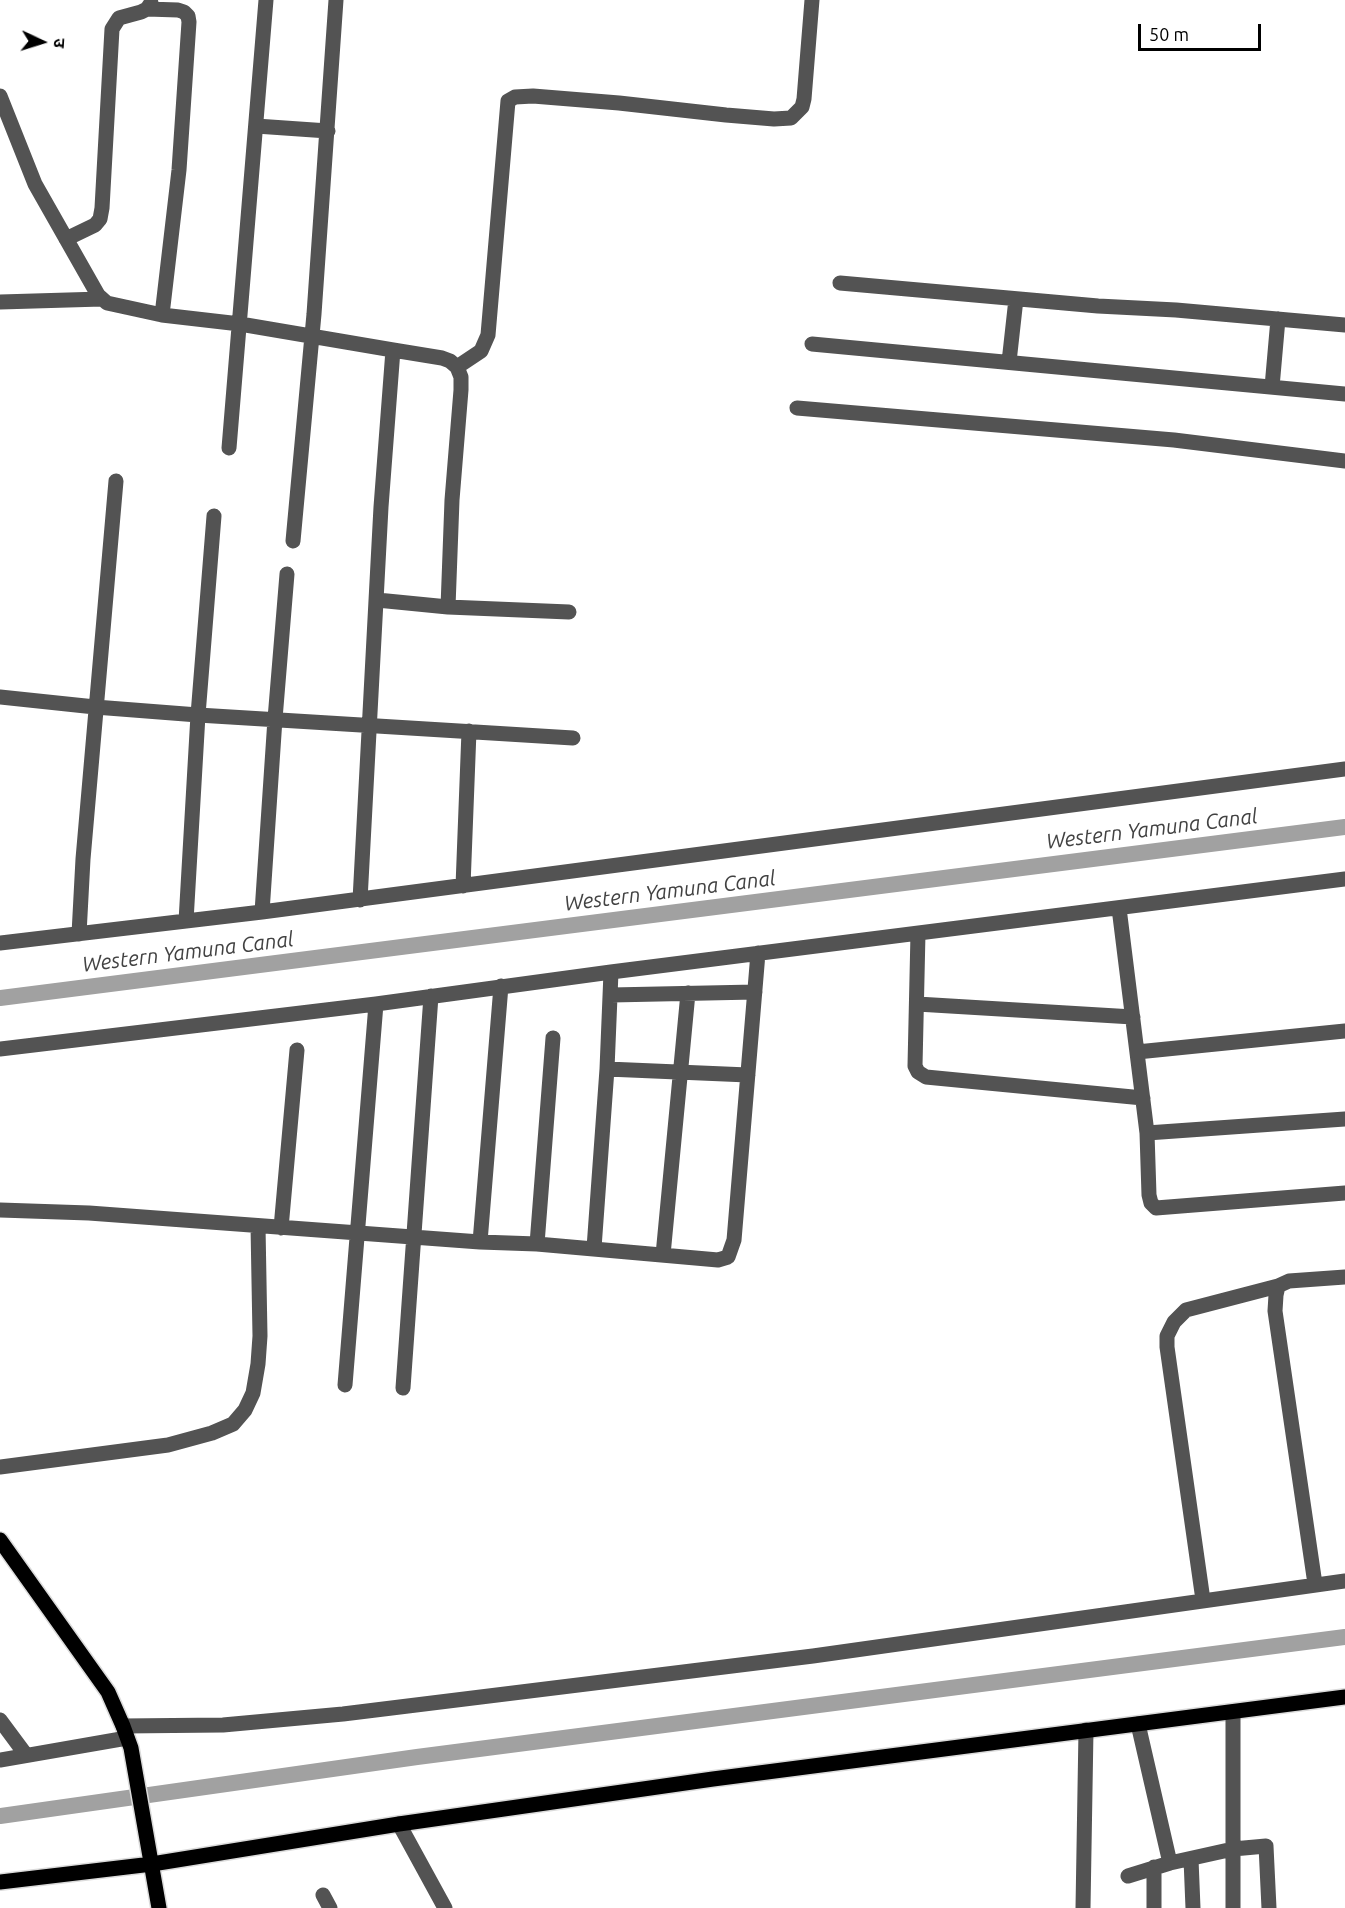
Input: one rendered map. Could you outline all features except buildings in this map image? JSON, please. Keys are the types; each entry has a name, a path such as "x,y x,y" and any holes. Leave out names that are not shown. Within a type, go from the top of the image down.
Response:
{"main road":[{"path":"0,1540 108,1692 127,1737 159,1908"},
{"path":"0,1882 152,1864 399,1824 713,1779 1345,1697"}],"street":[{"path":"228,448 266,0"},
{"path":"293,541 312,336 336,0"},
{"path":"457,367 481,351 488,335 508,101 515,97 532,96 774,119 791,117 802,107 804,99 812,0"},
{"path":"66,239 95,225 100,219 112,29 119,18 149,5 184,12 189,22 179,170 162,315"},
{"path":"0,96 35,184 102,300"},
{"path":"256,126 328,131"},
{"path":"840,283 1345,326"},
{"path":"1009,362 1016,299"},
{"path":"0,302 102,300 116,306 162,315 240,324 450,361 457,367 462,390 452,500 448,607"},
{"path":"1272,387 1278,319"},
{"path":"813,344 1345,394"},
{"path":"360,900 381,507 393,350"},
{"path":"797,408 1174,440 1345,461"},
{"path":"80,934 83,859 95,707 116,481"},
{"path":"186,921 198,714 214,516"},
{"path":"262,912 287,574"},
{"path":"377,600 448,607 569,612"},
{"path":"0,697 95,707 573,738"},
{"path":"463,886 469,731"},
{"path":"0,943 360,900 1345,769"},
{"path":"0,1049 376,1004 501,986 1345,879"},
{"path":"1119,908 1148,1133 1151,1203 1156,1209 1345,1193"},
{"path":"918,933 915,1066 918,1072 926,1077 1143,1098"},
{"path":"0,1210 537,1244 718,1260 728,1257 734,1240 758,953"},
{"path":"594,1248 607,1069 611,972"},
{"path":"480,1242 501,986"},
{"path":"611,995 755,992"},
{"path":"663,1255 687,993"},
{"path":"404,1388 431,996"},
{"path":"345,1385 376,1004"},
{"path":"917,1004 1133,1017"},
{"path":"1137,1052 1345,1031"},
{"path":"537,1244 553,1038"},
{"path":"281,1228 297,1050"},
{"path":"607,1069 748,1075"},
{"path":"1148,1133 1345,1119"},
{"path":"0,1467 168,1445 212,1433 233,1424 246,1410 253,1393 258,1364 260,1336 258,1226"},
{"path":"1203,1600 1167,1335 1174,1322 1186,1311 1289,1281 1345,1276"},
{"path":"1278,1286 1275,1311 1315,1584"},
{"path":"0,1760 127,1737 343,1714 813,1656 1345,1581"},
{"path":"1233,1712 1233,1908"},
{"path":"0,1720 26,1755"},
{"path":"1138,1724 1170,1863"},
{"path":"1083,1908 1086,1731"},
{"path":"399,1824 445,1908"},
{"path":"1128,1876 1154,1867 1233,1849 1266,1846 1269,1908"},
{"path":"1191,1859 1193,1908"},
{"path":"1154,1867 1154,1908"}],"waterway":[{"name":"Western Yamuna Canal","path":"0,998 1345,827"},
{"path":"0,1816 417,1757 1345,1637"}]}
